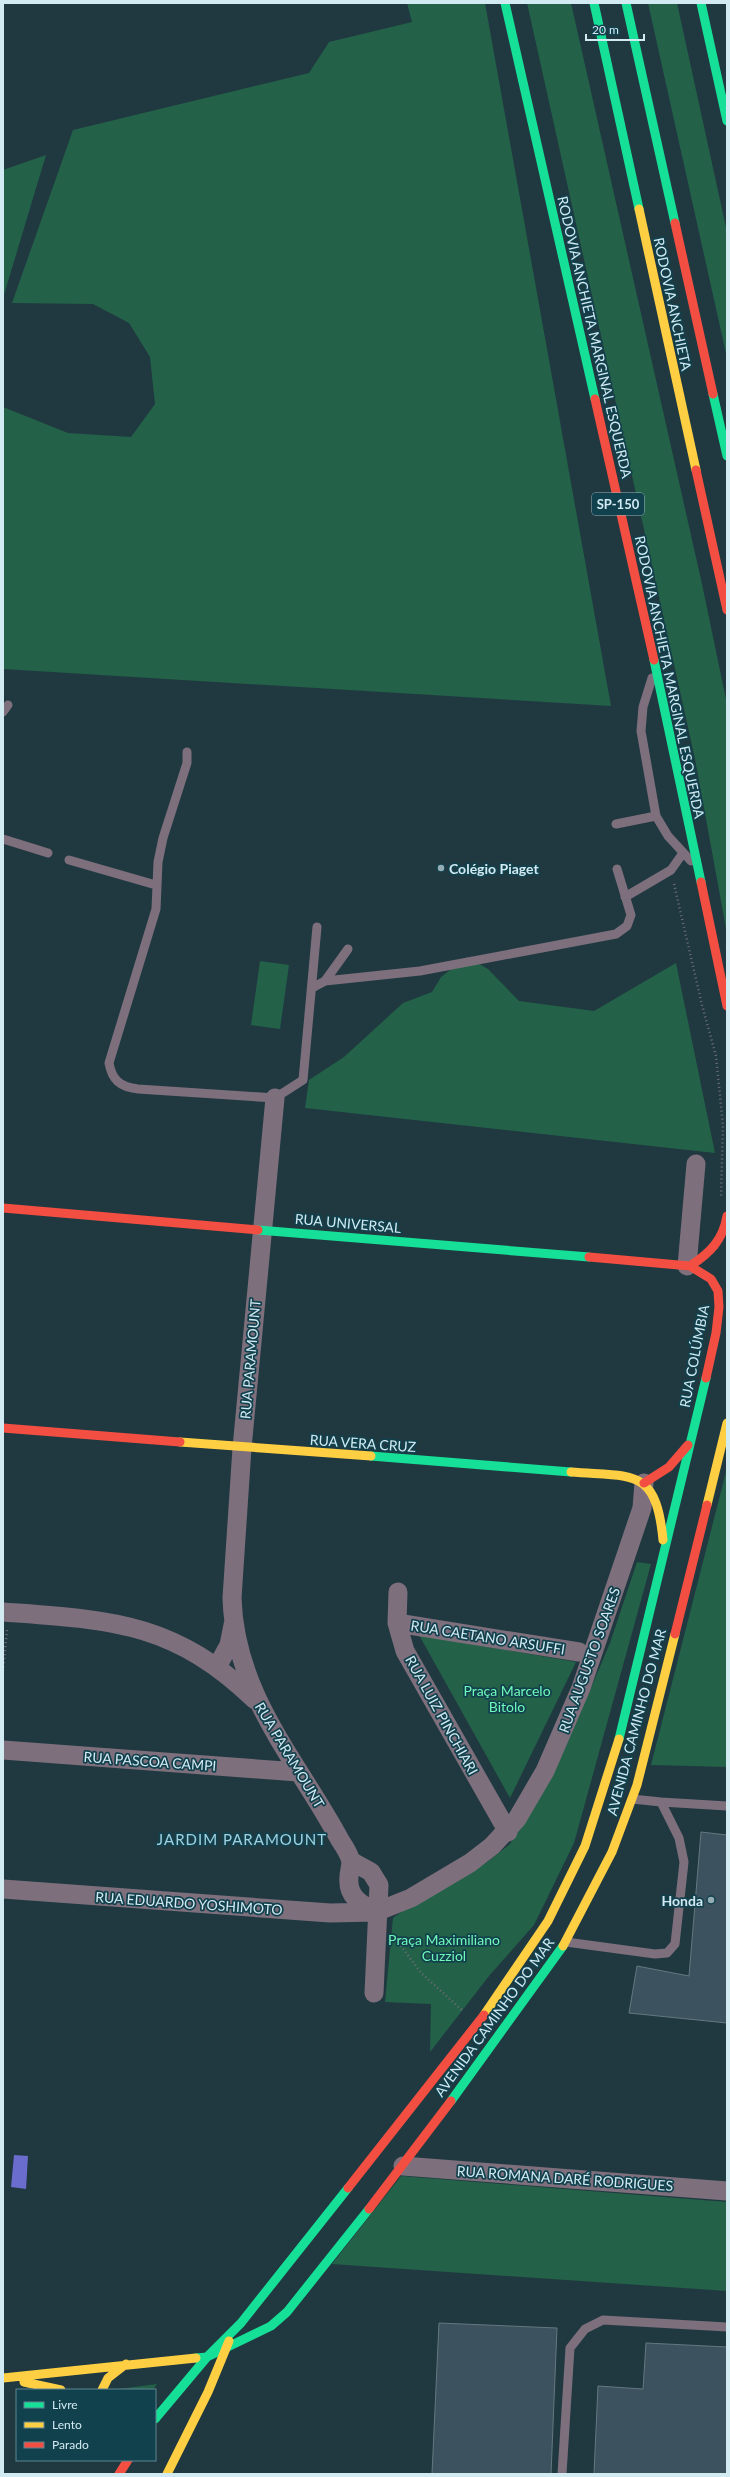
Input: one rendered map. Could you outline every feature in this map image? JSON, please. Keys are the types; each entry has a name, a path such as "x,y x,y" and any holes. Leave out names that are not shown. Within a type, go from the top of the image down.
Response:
{"main road":[{"name":"RODOVIA ANCHIETA MARGINAL ESQUERDA","path":"505,3 656,669 696,867 727,1006"},
{"name":"RODOVIA ANCHIETA","path":"594,3 727,610"},
{"name":"RODOVIA ANCHIETA","path":"626,3 727,456"},
{"path":"701,3 727,121"},
{"name":"RUA UNIVERSAL","path":"3,1208 689,1266"},
{"path":"689,1266 706,1257 716,1246 727,1216"},
{"name":"RUA COLÚMBIA","path":"665,1553 716,1333 719,1307 718,1291 711,1279 689,1266"},
{"name":"AVENIDA CAMINHO DO MAR","path":"227,2349 271,2326 287,2312 403,2166 557,1957 566,1942 612,1852 632,1799 727,1423"},
{"name":"RUA VERA CRUZ","path":"3,1428 242,1448 625,1476 644,1483"},
{"name":"RUA COLÚMBIA","path":"644,1483 669,1467 691,1441"},
{"path":"644,1483 653,1494 658,1505 665,1553"},
{"name":"AVENIDA CAMINHO DO MAR","path":"156,2418 207,2357 232,2333 477,2023 548,1921 585,1846 619,1738 665,1553"},
{"name":"AVENIDA CAMINHO DO MAR","path":"167,2474 227,2349 232,2333"},
{"path":"3,2378 126,2364 207,2357 227,2349"},
{"path":"102,2389 106,2380 112,2373 126,2364"},
{"path":"3,2378 56,2389"},
{"path":"115,2461 119,2474"},
{"path":"119,2474 127,2461"}],"street":[{"name":"RUA PARAMOUNT","path":"275,1098 242,1448 232,1598 234,1621 246,1672 258,1703 298,1772 340,1839 351,1861"},
{"path":"689,1266 696,1164"},
{"name":"RUA AUGUSTO SOARES","path":"376,1912 411,1898 470,1863 508,1832 523,1811 545,1771 581,1688 642,1508 644,1483"},
{"name":"RUA LUIZ PINCHIARI","path":"398,1592 397,1623 401,1639 412,1664 508,1832"},
{"path":"6,1612 115,1622 140,1629 182,1645 217,1667 258,1703"},
{"name":"RUA PARAMOUNT","path":"217,1667 228,1645 234,1621"},
{"name":"RUA CAETANO ARSUFFI","path":"397,1623 579,1652"},
{"name":"RUA PASCOA CAMPI","path":"3,1750 298,1772"},
{"path":"374,1993 376,1912 379,1892 376,1877 364,1866 351,1861 348,1882 351,1894 356,1900 376,1912"},
{"name":"RUA EDUARDO YOSHIMOTO","path":"3,1889 330,1913 376,1912"},
{"name":"RUA ROMANA DARÉ RODRIGUES","path":"403,2166 727,2191"}],"lane":[{"path":"709,39 727,75"},
{"path":"656,669 643,707 641,731 656,816 668,836 696,867"},
{"path":"186,752 187,763 163,838 156,885 156,909 112,1051 109,1063 111,1073 123,1086 129,1088 275,1098 303,1080 317,927"},
{"path":"616,824 656,816"},
{"path":"3,839 48,853"},
{"path":"626,897 671,870 683,853"},
{"path":"69,860 156,885"},
{"path":"312,988 325,981 420,971 616,934 626,926 631,915 617,870"},
{"path":"325,981 348,949"},
{"path":"632,1799 727,1806"},
{"path":"566,1942 655,1954 667,1953 675,1944 684,1862 679,1838 661,1802"},
{"path":"562,2474 570,2348 585,2329 603,2320 727,2327"}],"path":[{"path":"671,870 702,1005 716,1056 723,1126 721,1201"},
{"path":"3,1671 6,1612"},
{"path":"394,1936 421,1973 477,2023"}],"green space":[{"path":"407,3 485,3 611,706 3,669 3,407 68,433 131,437 155,404 150,357 129,323 93,304 12,303 73,130 309,73 329,42 412,22"},
{"path":"527,3 571,3 702,584 727,704 727,934 695,759"},
{"path":"648,3 677,3 727,232 727,358"},
{"path":"46,155 3,298 3,170"},
{"path":"467,957 488,969 519,1001 594,1011 676,963 715,1153 305,1108 309,1080 344,1057 403,1003 432,992 441,977"},
{"path":"260,961 289,965 280,1029 251,1025"},
{"path":"727,1468 727,1767 651,1765"},
{"name":"Praça Maximiliano Cuzziol","path":"637,1562 651,1564 574,1843 534,1925 489,1976 430,2052 431,2004 385,2002 393,1918 426,1894 486,1863 510,1844 540,1795 579,1716 610,1643"},
{"name":"Praça Marcelo Bitolo","path":"419,1635 576,1662 510,1798"},
{"path":"401,2176 727,2202 727,2291 332,2264"},
{"path":"157,2384 154,2389 119,2389"}],"shaded area":[{"path":"14,2155 28,2156 26,2189 11,2187"}],"building":[{"name":"Honda","path":"701,1832 727,1835 727,2023 629,2013 637,1966 689,1976"},
{"path":"439,2323 557,2328 551,2474 432,2474"},
{"path":"646,2343 727,2347 727,2474 594,2474 598,2386 643,2389"}],"traffic: fast":[{"path":"505,3 595,399"},
{"path":"594,3 639,209"},
{"path":"626,3 675,223"},
{"path":"701,3 727,121"},
{"path":"713,394 727,456"},
{"path":"654,660 701,882"},
{"path":"258,1230 589,1257"},
{"path":"619,1739 706,1378"},
{"path":"371,1456 571,1472"},
{"path":"451,2101 563,1946"},
{"path":"156,2418 207,2357 241,2323 348,2188"},
{"path":"196,2358 207,2357 271,2326 287,2312 369,2209"}],"traffic: slow":[{"path":"639,209 696,470"},
{"path":"707,1505 727,1423"},
{"path":"180,1442 371,1456"},
{"path":"571,1472 611,1474 626,1476 638,1480 647,1488 654,1499 660,1516 663,1540"},
{"path":"563,1946 612,1852 637,1785 675,1634"},
{"path":"484,2015 548,1921 585,1846 619,1739"},
{"path":"167,2474 208,2392 229,2341"},
{"path":"3,2378 196,2358"},
{"path":"102,2389 108,2378 126,2364"},
{"path":"24,2382 56,2389"}],"traffic: jam":[{"path":"675,223 713,394"},
{"path":"595,399 654,660"},
{"path":"696,470 727,610"},
{"path":"701,882 727,1006"},
{"path":"3,1208 258,1230"},
{"path":"690,1266 704,1256 719,1239 727,1216"},
{"path":"589,1257 690,1266 711,1279 718,1291 719,1307 716,1333 706,1378"},
{"path":"3,1428 180,1442"},
{"path":"644,1483 669,1467 688,1445"},
{"path":"675,1634 707,1505"},
{"path":"348,2188 484,2015"},
{"path":"369,2209 451,2101"},
{"path":"119,2474 127,2461"}],"place":[{"name":"Colégio Piaget","path":"441,868"},
{"name":"Honda","path":"711,1900"}],"district":[{"name":"JARDIM PARAMOUNT","path":"242,1839"}]}
